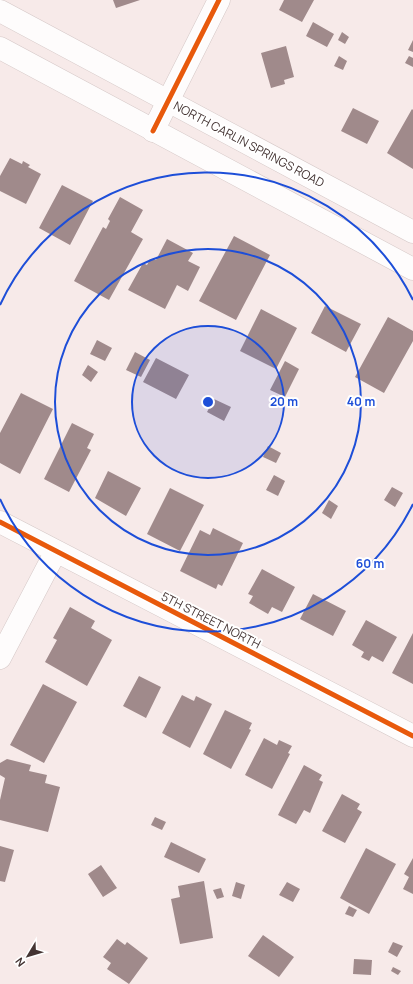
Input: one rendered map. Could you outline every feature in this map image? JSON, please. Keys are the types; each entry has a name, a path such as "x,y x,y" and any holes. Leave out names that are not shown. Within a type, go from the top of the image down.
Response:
{"main road":[{"path":"152,130 220,0"},
{"name":"NORTH CARLIN SPRINGS ROAD","path":"0,11 413,232"},
{"path":"0,48 413,269"},
{"name":"5TH STREET NORTH","path":"0,522 413,736"},
{"path":"0,658 56,551"}],"building":[{"path":"113,0 140,0 116,8"},
{"path":"284,0 314,0 302,22 279,10"},
{"path":"313,22 334,34 327,47 306,36"},
{"path":"342,32 349,37 345,44 338,40"},
{"path":"413,40 413,52 408,50"},
{"path":"286,46 294,77 284,80 285,84 271,88 261,53"},
{"path":"339,56 347,61 343,70 334,66"},
{"path":"409,56 413,58 413,67 405,63"},
{"path":"353,108 379,121 367,144 341,131"},
{"path":"412,109 413,110 413,169 387,153"},
{"path":"10,158 22,164 23,161 30,165 28,167 41,174 26,204 0,191 0,176"},
{"path":"62,185 93,201 70,245 39,228"},
{"path":"120,197 143,210 131,232 143,239 109,300 74,281 103,227 106,229 110,221 108,219"},
{"path":"234,236 270,255 236,320 199,301"},
{"path":"167,239 193,253 188,261 200,267 188,291 177,285 165,309 128,290 143,263 147,265 150,259 156,260"},
{"path":"325,306 361,324 346,352 311,333"},
{"path":"261,309 297,328 276,369 240,351"},
{"path":"388,317 413,331 413,341 384,393 355,377"},
{"path":"97,340 112,348 105,361 90,354"},
{"path":"135,352 150,360 141,377 126,370"},
{"path":"156,358 189,375 176,399 143,382"},
{"path":"285,361 299,369 285,397 270,390"},
{"path":"88,365 98,372 91,382 82,375"},
{"path":"21,393 53,409 20,474 0,463 0,433"},
{"path":"214,399 231,407 224,421 207,412"},
{"path":"72,423 94,434 87,448 91,450 69,492 44,479"},
{"path":"268,446 281,453 276,463 263,457"},
{"path":"108,471 141,488 126,516 95,498"},
{"path":"274,475 285,481 278,496 266,490"},
{"path":"392,487 403,493 395,507 384,500"},
{"path":"170,488 204,505 180,551 147,534"},
{"path":"329,500 338,506 331,519 322,513"},
{"path":"213,528 243,543 222,586 218,584 216,589 180,571 200,530 210,535"},
{"path":"262,569 295,587 282,612 272,607 268,614 249,603 253,596 248,594"},
{"path":"313,594 346,611 333,636 300,619"},
{"path":"70,607 95,621 91,628 112,640 87,686 45,662 57,640 53,638"},
{"path":"366,620 397,637 383,662 372,656 369,661 361,657 364,652 352,645"},
{"path":"413,633 413,684 392,673"},
{"path":"139,676 161,687 146,718 123,706"},
{"path":"43,684 77,702 44,763 10,745"},
{"path":"182,695 194,701 196,696 212,704 190,748 162,733"},
{"path":"225,710 252,723 249,729 251,730 231,769 203,754"},
{"path":"264,738 277,745 279,740 292,746 288,753 290,754 272,789 245,775"},
{"path":"7,759 31,765 29,771 47,775 45,783 60,787 48,832 0,820 0,800 5,778 0,775 0,763"},
{"path":"304,765 322,775 319,780 323,782 310,813 304,810 296,824 278,815"},
{"path":"342,794 360,804 357,809 362,812 345,843 322,831"},
{"path":"155,817 166,822 162,830 151,825"},
{"path":"171,842 206,859 199,873 164,857"},
{"path":"0,846 14,850 5,882 0,881"},
{"path":"366,848 396,864 369,914 340,898"},
{"path":"413,858 413,894 403,889 409,877 404,874"},
{"path":"101,865 117,888 103,897 88,874"},
{"path":"204,881 213,938 180,944 171,899 180,897 178,886"},
{"path":"236,882 245,885 241,899 232,896"},
{"path":"287,882 300,889 293,902 279,895"},
{"path":"221,888 224,897 217,899 213,890"},
{"path":"349,906 357,910 353,917 345,914"},
{"path":"263,935 294,957 279,977 248,956"},
{"path":"117,939 125,945 127,942 148,958 129,984 107,969 111,963 103,957"},
{"path":"393,942 403,946 397,957 388,952"},
{"path":"354,959 372,960 371,975 353,974"},
{"path":"393,967 401,971 398,975 391,971"}],"cycle path":[{"path":"153,131 219,0"},
{"path":"0,522 413,736"}]}
